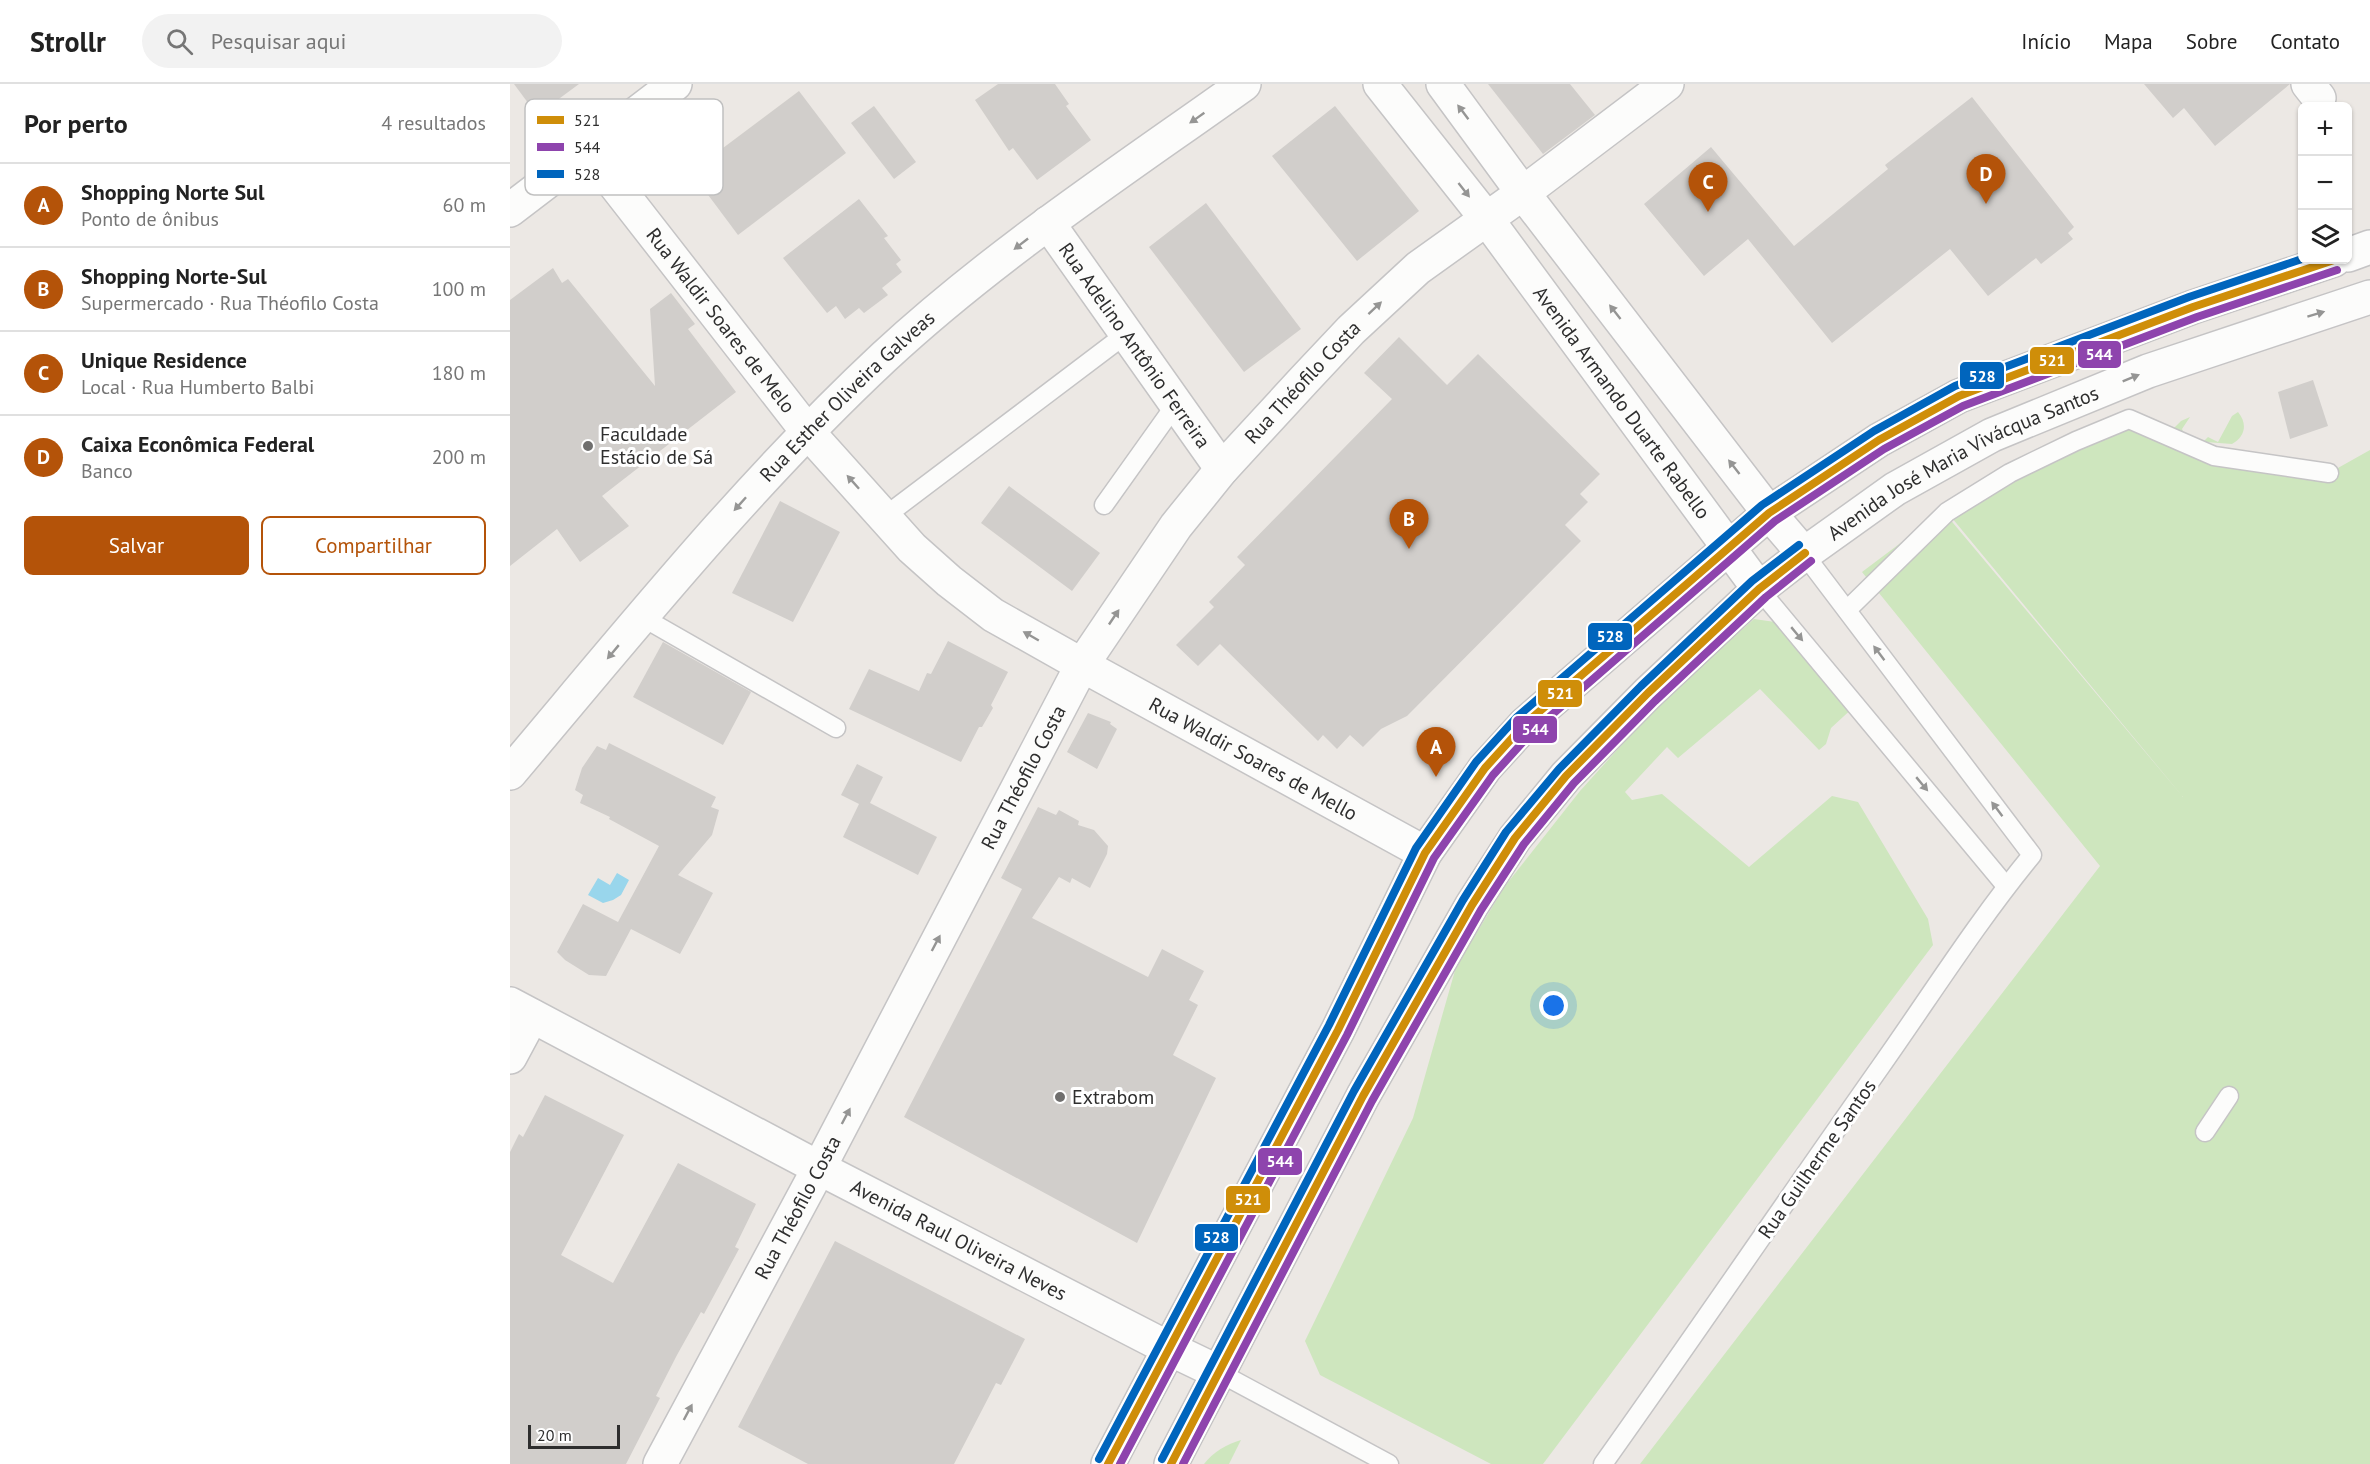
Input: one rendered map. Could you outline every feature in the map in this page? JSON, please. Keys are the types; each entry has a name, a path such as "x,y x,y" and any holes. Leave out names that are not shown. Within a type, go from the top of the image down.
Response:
{"street":[{"path":"655,99 675,84"},
{"name":"Rua Esther Oliveira Galveas","path":"510,773 717,529 807,431 885,356 1048,223 1244,84"},
{"name":"Avenida Armando Duarte Rabello","path":"1380,84 1486,218 1759,589"},
{"path":"1443,84 1523,193 1769,513 1804,554"},
{"name":"Rua Théofilo Costa","path":"660,1464 819,1168 1082,666 1176,526 1222,469 1351,330 1418,268 1523,193 1667,84"},
{"path":"510,210 530,195"},
{"name":"Rua Waldir Soares de Melo","path":"623,195 807,431 912,548 949,581 993,615 1082,666"},
{"name":"Rua Adelino Antônio Ferreira","path":"1048,223 1222,469"},
{"path":"2352,254 2370,248"},
{"path":"1108,1464 1338,1030 1425,853 1485,768 1525,724 1769,513 1879,440 1959,396 2193,307 2322,264"},
{"name":"Avenida José Maria Vivácqua Santos","path":"1171,1464 1363,1096 1450,943 1515,838 1566,776 1648,693 1759,589 1804,554 1895,489 1992,435 2148,371 2370,297"},
{"name":"Rua Waldir Soares de Mello","path":"1082,666 1425,853"},
{"path":"510,1057 521,1010"},
{"name":"Avenida Raul Oliveira Neves","path":"521,1010 819,1168 1218,1372"}],"lane":[{"path":"884,517 1126,334"},
{"path":"1104,505 1176,404"},
{"path":"1804,554 1847,610 1947,512 2010,473 2076,441 2130,419 2214,456 2329,473"},
{"name":"Avenida Armando Duarte Rabello","path":"1759,589 2006,886"},
{"name":"Rua Guilherme Santos","path":"1603,1464 2006,886 2032,855 1847,610"},
{"path":"642,617 836,728"},
{"path":"2205,1132 2229,1096"},
{"path":"1218,1372 1389,1464"}],"green space":[{"path":"2238,412 2243,421 2244,430 2240,438 2232,444 2180,440 2329,473 2370,450 2370,1464 1640,1464 2100,866 1862,572 1943,511 2183,797 1947,512 2129,419 2170,432 2181,421 2190,417 2182,429 2184,434 2204,441 2208,437 2218,442 2232,416"},
{"path":"1754,619 1775,622 1856,705 1831,728 1826,744 1819,750 1760,689 1678,758 1667,747 1625,792 1632,800 1662,794 1749,867 1832,796 1858,802 1928,919 1933,945 1543,1464 1491,1464 1320,1375 1305,1341 1413,1118 1456,967 1505,886 1580,791 1645,719"},
{"path":"1241,1440 1229,1464 1204,1464 1221,1449"}],"water":[{"path":"617,873 629,880 621,895 603,903 588,895 598,878 610,885"}],"building":[{"path":"514,84 579,84 559,99 525,99"},
{"path":"998,84 1055,84 1069,104 1066,106 1091,140 1037,180 1013,148 1009,151 975,100"},
{"path":"1488,84 1570,84 1595,115 1543,154"},
{"path":"2144,84 2290,84 2215,146 2184,108 2173,118"},
{"path":"799,91 846,153 738,235 708,195 723,195 723,148"},
{"path":"1972,97 2074,227 2068,233 2073,239 2041,264 2036,258 1988,296 1950,249 1832,343 1748,239 1704,276 1644,204 1711,147 1794,246 1888,169 1885,165"},
{"path":"874,106 916,162 894,179 851,123"},
{"path":"1335,106 1419,211 1357,261 1272,156"},
{"path":"859,199 888,236 884,238 901,260 896,264 902,272 882,288 888,295 864,313 859,308 845,319 836,306 827,313 783,258"},
{"path":"1206,203 1301,329 1244,372 1149,247"},
{"name":"Faculdade Estácio de Sá","path":"553,268 562,283 568,279 655,386 650,309 671,293 695,324 688,329 736,392 602,496 629,526 580,562 557,529 510,566 510,300"},
{"path":"1399,337 1447,385 1478,354 1600,474 1580,494 1588,502 1565,525 1581,541 1407,716 1381,729 1363,747 1350,735 1337,749 1323,735 1318,741 1220,644 1198,666 1176,645 1214,607 1209,602 1245,565 1237,557 1392,399 1364,373"},
{"path":"2313,380 2328,426 2290,439 2278,392"},
{"path":"1009,486 1100,553 1072,591 981,523"},
{"path":"780,501 840,532 793,622 732,593"},
{"path":"948,641 1008,672 991,705 993,708 982,727 979,727 961,762 849,709 869,669 919,691 927,673 931,674"},
{"path":"663,642 751,692 723,745 633,697"},
{"path":"1088,713 1111,722 1110,724 1117,729 1097,769 1067,752"},
{"path":"609,743 716,797 711,807 719,810 712,835 678,875 713,893 680,954 631,929 606,976 589,975 565,960 557,952 583,904 618,922 659,846 609,819 610,817 580,803 583,795 575,790 582,768 597,746 606,750"},
{"path":"857,764 883,777 870,803 937,837 918,875 843,837 859,804 841,795"},
{"name":"Extrabom","path":"1038,807 1056,815 1059,810 1079,821 1078,825 1094,830 1108,846 1107,854 1090,888 1072,878 1070,883 1059,877 1032,918 1148,977 1162,949 1204,971 1189,1000 1198,1005 1173,1055 1216,1078 1137,1243 904,1117 1022,889 1001,878"},
{"path":"545,1095 624,1135 561,1255 613,1283 678,1163 756,1204 735,1247 739,1249 704,1314 701,1312 677,1355 656,1396 660,1398 626,1464 510,1464 510,1152 519,1134 523,1137"},
{"path":"835,1241 1025,1339 1001,1385 996,1383 954,1464 808,1464 738,1427"}],"transit line":[{"name":"528","path":"1099,1459 1329,1025 1416,848 1476,762 1517,717 1762,505 1874,431 1955,386 2189,297 2298,260"},
{"name":"521","path":"1108,1464 1338,1030 1425,853 1485,768 1525,724 1769,513 1879,440 1959,396 2193,307 2322,264"},
{"name":"544","path":"1120,1464 1347,1035 1434,858 1493,775 1532,732 1775,521 1884,449 1963,406 2197,317 2337,270"},
{"name":"528","path":"1162,1459 1354,1091 1463,900 1506,832 1559,769 1641,686 1752,581 1799,545"},
{"name":"521","path":"1171,1464 1363,1096 1472,905 1515,838 1566,776 1648,693 1759,589 1805,553"},
{"name":"544","path":"1183,1464 1372,1101 1481,910 1524,844 1574,783 1655,701 1766,597 1811,561"}],"place":[{"name":"Caixa Econômica Federal","path":"1986,204"},
{"name":"Unique Residence","path":"1708,212"},
{"name":"Faculdade Estácio de Sá","path":"588,446"},
{"name":"Shopping Norte-Sul","path":"1409,549"},
{"name":"Shopping Norte Sul","path":"1436,777"},
{"name":"Extrabom","path":"1060,1097"}]}
